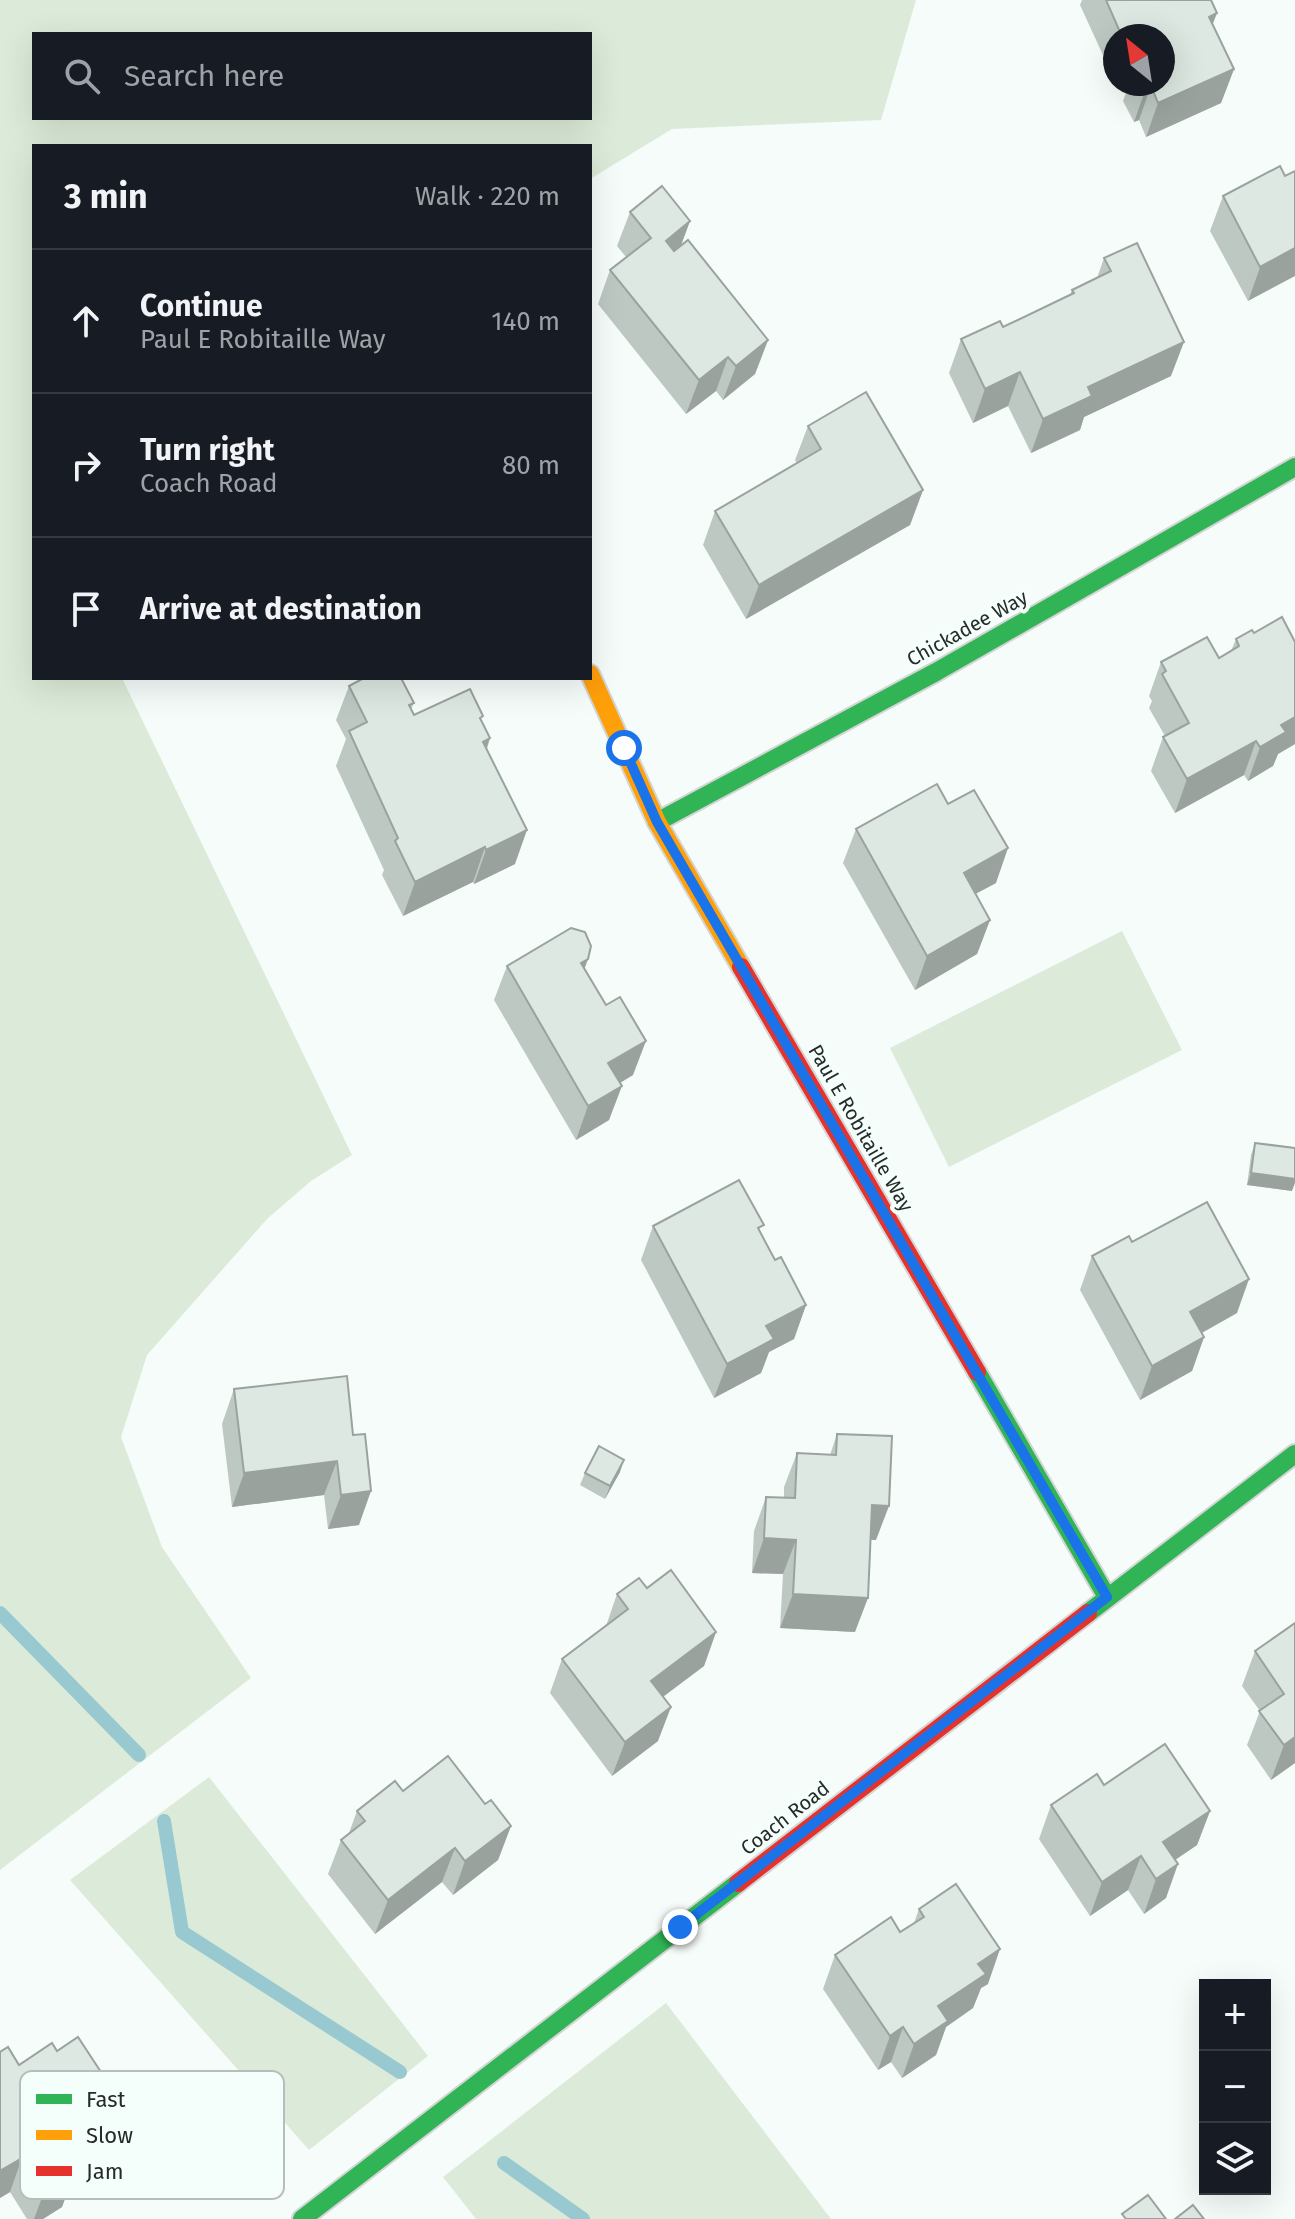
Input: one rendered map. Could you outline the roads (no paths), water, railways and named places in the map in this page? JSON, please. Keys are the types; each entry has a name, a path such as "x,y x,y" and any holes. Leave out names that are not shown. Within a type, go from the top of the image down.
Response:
{"street":[{"name":"Chickadee Way","path":"657,822 936,672 1295,467"},
{"name":"Paul E Robitaille Way","path":"592,678 657,822 1107,1597"},
{"name":"Coach Road","path":"302,2219 1295,1454"}],"waterway":[{"path":"0,1613 139,1755"},
{"path":"164,1821 182,1932 400,2072"},
{"path":"504,2163 583,2219"}]}
